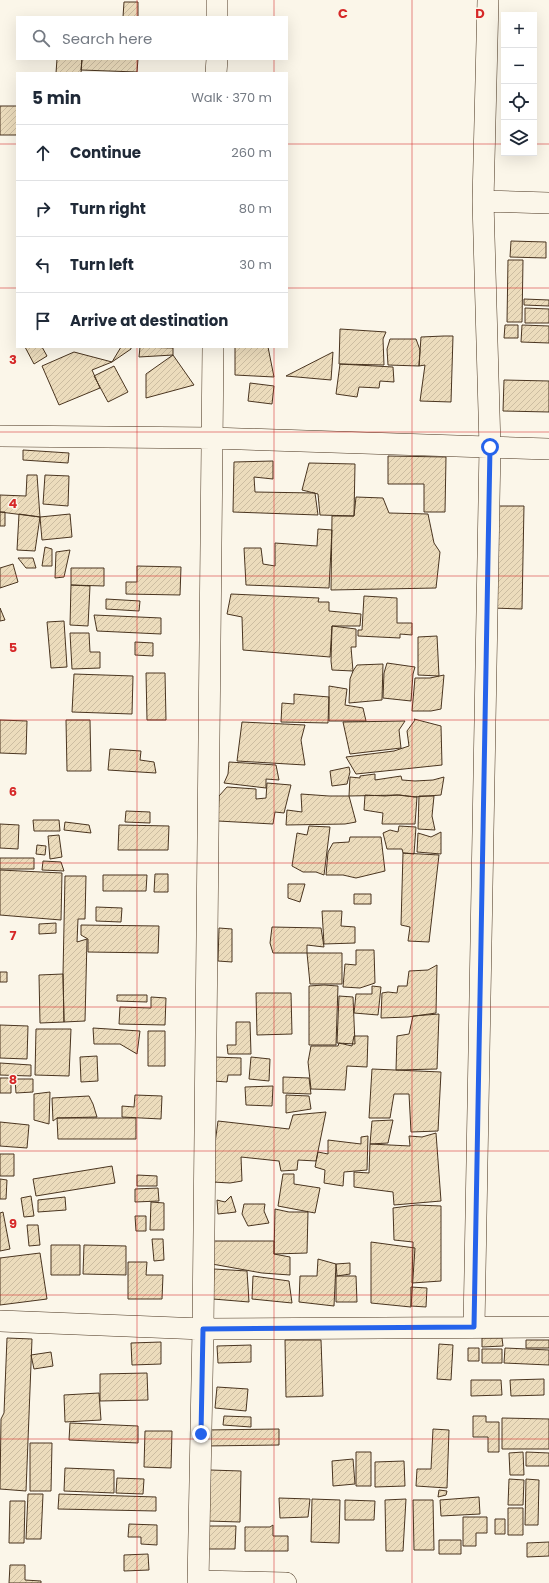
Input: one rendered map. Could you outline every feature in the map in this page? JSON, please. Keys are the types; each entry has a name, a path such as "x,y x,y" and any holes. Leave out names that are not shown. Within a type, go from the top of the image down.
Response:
{"street":[{"path":"217,0 217,16"},
{"path":"474,1327 490,447 483,201 488,0"},
{"path":"216,72 217,60"},
{"path":"483,201 549,203"},
{"path":"213,348 203,1329 198,1582 286,1583"},
{"path":"0,436 212,438 549,449"},
{"path":"0,1321 203,1329 549,1327"}],"building":[{"path":"124,2 138,2 138,16 123,16"},
{"path":"57,60 82,60 81,72 56,72"},
{"path":"82,60 138,60 137,72 81,70"},
{"path":"0,106 16,106 16,135 0,135"},
{"path":"511,241 546,242 546,258 510,257"},
{"path":"508,260 523,260 522,322 507,322"},
{"path":"524,299 549,300 549,306 524,305"},
{"path":"525,308 549,309 549,323 525,323"},
{"path":"505,325 518,325 518,338 504,338"},
{"path":"522,325 549,326 549,343 521,342"},
{"path":"340,329 386,332 383,339 384,365 339,364"},
{"path":"453,336 451,402 420,401 425,365 419,366 421,337"},
{"path":"390,339 416,339 420,350 419,366 388,365 387,349"},
{"path":"26,348 43,348 47,356 34,364"},
{"path":"120,348 131,348 131,349 112,362"},
{"path":"140,348 173,348 173,355 139,357"},
{"path":"235,348 268,348 274,377 235,375"},
{"path":"74,352 112,362 92,370 100,388 59,405 42,366"},
{"path":"333,352 331,380 286,376"},
{"path":"173,355 194,385 146,398 146,374"},
{"path":"340,364 393,367 394,382 380,381 379,388 359,387 357,397 336,394"},
{"path":"114,366 128,392 108,402 94,376"},
{"path":"504,380 549,381 549,412 503,411"},
{"path":"250,383 274,386 272,404 248,401"},
{"path":"23,450 69,453 68,463 23,460"},
{"path":"388,456 446,457 445,512 424,512 424,484 388,484"},
{"path":"273,461 273,479 254,477 255,492 315,493 318,515 233,512 234,462"},
{"path":"309,463 355,464 354,516 320,515 318,494 302,490"},
{"path":"27,475 37,475 40,517 0,512 0,495 26,496"},
{"path":"45,475 69,476 68,506 43,504"},
{"path":"356,497 383,498 389,513 428,514 434,543 440,552 436,588 331,590 332,516 354,516"},
{"path":"494,506 524,506 522,609 492,608"},
{"path":"0,512 5,512 5,526 0,526"},
{"path":"19,514 40,517 35,551 17,550"},
{"path":"70,514 72,537 42,540 40,517"},
{"path":"318,529 332,530 329,588 246,585 244,548 261,548 263,564 275,566 275,543 317,546"},
{"path":"45,547 52,549 52,566 42,566"},
{"path":"70,550 64,577 55,578 56,552"},
{"path":"18,558 33,558 36,568 26,568"},
{"path":"13,564 18,582 0,588 0,568"},
{"path":"137,566 181,567 180,595 126,594 126,582 137,582"},
{"path":"71,568 104,568 104,586 71,585"},
{"path":"71,585 90,586 88,626 70,625"},
{"path":"231,594 319,598 318,602 329,602 329,611 361,614 360,626 332,626 330,657 243,650 242,617 227,614"},
{"path":"364,596 397,598 397,623 412,623 412,635 400,634 400,638 358,636 358,630 362,630"},
{"path":"106,599 140,601 139,611 106,609"},
{"path":"0,608 5,620 0,621"},
{"path":"94,615 161,618 161,634 97,631"},
{"path":"64,621 67,667 51,668 47,622"},
{"path":"332,626 356,629 356,647 351,647 353,671 332,670"},
{"path":"70,633 89,633 90,652 100,652 100,668 72,669"},
{"path":"437,636 439,676 418,675 418,637"},
{"path":"135,642 153,643 153,656 135,655"},
{"path":"387,663 415,667 411,701 383,698 384,673"},
{"path":"383,664 382,700 349,703 350,679 357,665"},
{"path":"146,673 165,673 166,720 147,720"},
{"path":"74,674 133,676 132,714 72,712"},
{"path":"444,675 441,709 431,711 412,711 415,678 430,678"},
{"path":"329,686 347,689 345,705 363,708 366,721 329,721"},
{"path":"294,694 329,697 328,723 281,722 282,703 294,704"},
{"path":"414,719 441,726 442,765 356,774 346,757 394,751 409,746 407,731 415,720"},
{"path":"0,720 27,721 26,754 0,753"},
{"path":"66,720 90,720 91,771 67,771"},
{"path":"405,721 399,730 401,748 350,754 343,722"},
{"path":"242,722 305,725 301,740 305,765 237,761"},
{"path":"110,749 141,751 140,760 154,762 156,773 108,770"},
{"path":"229,762 276,765 279,780 266,779 266,788 224,783 228,774"},
{"path":"349,767 350,772 347,784 332,786 330,771"},
{"path":"375,774 375,780 401,776 402,780 415,781 433,780 444,777 441,795 414,797 400,795 349,796 350,777 360,778 360,776"},
{"path":"267,783 291,785 284,813 275,812 273,824 218,821 219,796 227,787 256,789 256,799 266,798"},
{"path":"301,794 349,796 356,822 345,824 286,825 287,810 302,812"},
{"path":"365,795 397,795 417,797 415,824 382,824 383,813 364,810"},
{"path":"419,796 434,796 432,816 435,830 418,829"},
{"path":"126,811 150,812 150,823 125,822"},
{"path":"33,820 59,820 60,831 34,831"},
{"path":"65,822 89,825 91,833 64,830"},
{"path":"0,824 19,825 18,849 0,848"},
{"path":"119,825 169,826 168,850 118,850"},
{"path":"309,826 330,827 324,875 316,872 303,872 292,866 297,833 307,835"},
{"path":"399,826 416,827 414,854 403,853 402,849 387,849 383,833 390,830 398,832"},
{"path":"441,832 441,854 417,852 418,833 431,837"},
{"path":"59,835 62,857 50,859 48,836"},
{"path":"350,837 381,837 385,871 356,878 343,875 326,875 328,852 333,843 349,842"},
{"path":"37,845 46,846 45,855 36,854"},
{"path":"403,853 439,855 429,942 408,941 410,927 401,925"},
{"path":"0,858 34,858 34,869 0,869"},
{"path":"43,861 61,862 64,871 42,870"},
{"path":"0,870 62,873 61,920 0,915"},
{"path":"155,874 168,874 168,892 154,892"},
{"path":"103,875 147,875 146,891 103,891"},
{"path":"65,876 86,876 85,919 78,919 77,942 87,939 85,1021 64,1022 63,974"},
{"path":"288,884 305,884 300,902 288,898"},
{"path":"354,894 371,894 371,904 354,904"},
{"path":"96,907 122,908 121,922 96,921"},
{"path":"322,911 342,911 341,926 355,927 355,943 324,944"},
{"path":"56,923 56,933 39,934 39,924"},
{"path":"81,925 159,926 158,953 88,952 88,939 81,935"},
{"path":"272,927 321,928 324,947 307,945 307,953 273,953 270,943"},
{"path":"219,928 232,929 232,962 218,961"},
{"path":"356,950 374,950 375,983 360,988 343,987 345,964 356,965"},
{"path":"307,953 342,953 342,984 310,984"},
{"path":"437,965 436,1013 408,1017 381,1018 382,993 397,993 398,986 407,986 409,971 428,970"},
{"path":"0,972 7,972 7,982 0,982"},
{"path":"63,974 64,1022 40,1023 39,975"},
{"path":"309,986 338,986 336,1045 309,1045"},
{"path":"372,986 381,987 378,1015 354,1013 356,994 372,994"},
{"path":"256,993 291,993 292,1034 257,1035"},
{"path":"117,995 147,995 147,1002 117,1001"},
{"path":"339,996 353,997 355,1044 337,1043"},
{"path":"151,997 166,998 165,1025 119,1024 120,1007 151,1008"},
{"path":"439,1014 437,1069 396,1070 397,1036 409,1034 413,1016"},
{"path":"236,1022 250,1022 251,1054 228,1054 227,1045 236,1045"},
{"path":"0,1025 28,1026 27,1059 0,1058"},
{"path":"93,1028 140,1031 137,1054 120,1044 94,1044"},
{"path":"36,1029 71,1029 69,1076 35,1075"},
{"path":"148,1031 165,1031 165,1066 148,1066"},
{"path":"354,1036 368,1036 367,1067 347,1066 345,1090 311,1089 308,1062 311,1046 338,1046 339,1043 352,1046"},
{"path":"97,1056 98,1081 81,1082 80,1057"},
{"path":"215,1057 241,1058 241,1075 228,1075 227,1082 214,1081"},
{"path":"251,1057 270,1059 269,1081 249,1079"},
{"path":"0,1063 31,1065 31,1076 0,1075"},
{"path":"372,1069 441,1072 438,1131 411,1132 409,1094 394,1094 390,1118 369,1118"},
{"path":"283,1077 309,1078 311,1094 283,1093"},
{"path":"0,1078 11,1078 11,1093 0,1093"},
{"path":"15,1079 33,1079 33,1092 16,1093"},
{"path":"273,1086 272,1106 246,1105 245,1087"},
{"path":"50,1092 49,1124 34,1120 34,1094"},
{"path":"135,1095 162,1096 161,1119 122,1117 122,1106 134,1107"},
{"path":"286,1095 309,1096 311,1109 286,1113"},
{"path":"89,1096 97,1117 57,1118 53,1121 52,1098"},
{"path":"326,1112 316,1161 298,1160 297,1170 281,1171 279,1161 241,1157 242,1181 230,1183 213,1182 214,1151 218,1121 289,1129 293,1115"},
{"path":"57,1118 136,1118 136,1139 58,1139"},
{"path":"393,1120 388,1143 370,1144 372,1121"},
{"path":"0,1122 29,1125 27,1148 0,1146"},
{"path":"436,1133 441,1201 394,1205 393,1192 354,1187 354,1172 369,1173 370,1144 410,1146 409,1136 422,1137"},
{"path":"368,1136 367,1170 344,1172 343,1186 324,1183 325,1170 315,1167 318,1152 328,1154 328,1140 361,1144 361,1137"},
{"path":"0,1154 14,1154 14,1176 0,1176"},
{"path":"112,1166 115,1183 36,1196 33,1179"},
{"path":"283,1174 294,1174 294,1184 320,1188 315,1213 278,1206"},
{"path":"137,1175 157,1176 157,1186 137,1186"},
{"path":"0,1179 7,1180 6,1199 0,1199"},
{"path":"158,1188 159,1201 135,1202 135,1189"},
{"path":"31,1196 34,1216 24,1217 21,1198"},
{"path":"231,1196 236,1212 218,1214 217,1200 225,1202"},
{"path":"65,1197 66,1210 38,1212 38,1200"},
{"path":"151,1202 164,1203 164,1230 150,1230"},
{"path":"244,1204 265,1204 264,1211 269,1223 248,1226 242,1214"},
{"path":"416,1205 441,1206 441,1281 412,1283 413,1242 394,1240 393,1208"},
{"path":"275,1209 289,1212 308,1212 307,1253 274,1254"},
{"path":"3,1212 10,1249 0,1251 0,1213"},
{"path":"135,1216 146,1216 146,1231 136,1231"},
{"path":"27,1225 38,1225 40,1245 29,1246"},
{"path":"152,1239 163,1239 164,1260 154,1261"},
{"path":"211,1241 274,1241 274,1254 290,1257 290,1275 262,1273 212,1264"},
{"path":"371,1242 415,1248 411,1307 371,1303"},
{"path":"51,1245 80,1245 80,1275 51,1275"},
{"path":"84,1245 126,1246 126,1275 83,1274"},
{"path":"40,1253 47,1299 0,1305 0,1258"},
{"path":"318,1259 336,1264 334,1306 299,1302 300,1276 317,1276"},
{"path":"128,1262 147,1262 146,1275 163,1275 162,1299 128,1299"},
{"path":"350,1263 350,1274 337,1276 336,1264"},
{"path":"214,1269 247,1271 249,1302 213,1299"},
{"path":"253,1276 289,1281 292,1303 252,1299"},
{"path":"336,1276 356,1276 357,1302 336,1302"},
{"path":"411,1287 427,1288 426,1307 411,1306"},
{"path":"7,1338 32,1339 26,1491 0,1489 1,1419 4,1413"},
{"path":"482,1338 502,1338 503,1346 482,1347"},
{"path":"285,1340 321,1340 323,1396 286,1397"},
{"path":"526,1340 549,1340 549,1348 526,1348"},
{"path":"161,1342 161,1364 132,1365 131,1343"},
{"path":"439,1344 453,1345 451,1380 437,1379"},
{"path":"251,1345 251,1362 218,1363 217,1346"},
{"path":"468,1348 479,1348 479,1361 468,1361"},
{"path":"505,1348 549,1350 549,1365 504,1363"},
{"path":"482,1349 502,1349 502,1363 482,1363"},
{"path":"51,1352 53,1366 34,1369 31,1355"},
{"path":"147,1373 148,1400 100,1401 100,1374"},
{"path":"544,1379 544,1395 511,1396 510,1380"},
{"path":"471,1380 501,1380 502,1395 471,1396"},
{"path":"217,1387 248,1389 246,1411 215,1408"},
{"path":"99,1393 101,1420 65,1422 64,1395"},
{"path":"224,1416 251,1417 251,1427 223,1425"},
{"path":"473,1416 486,1416 486,1422 499,1422 499,1452 488,1452 488,1437 473,1437"},
{"path":"502,1418 549,1419 549,1449 502,1449"},
{"path":"70,1423 138,1426 138,1443 69,1440"},
{"path":"279,1429 279,1445 205,1446 205,1430"},
{"path":"433,1429 449,1430 447,1488 416,1486 417,1469 431,1469"},
{"path":"145,1431 172,1431 171,1468 144,1467"},
{"path":"30,1443 52,1443 51,1491 30,1491"},
{"path":"356,1452 371,1452 371,1486 356,1486"},
{"path":"523,1452 524,1475 510,1475 509,1453"},
{"path":"526,1452 549,1453 549,1466 526,1466"},
{"path":"353,1459 355,1484 333,1486 332,1461"},
{"path":"404,1461 405,1486 375,1487 375,1462"},
{"path":"65,1468 114,1470 114,1493 64,1491"},
{"path":"210,1470 241,1471 240,1522 208,1521"},
{"path":"117,1478 144,1479 143,1494 116,1493"},
{"path":"509,1479 524,1480 523,1505 508,1505"},
{"path":"526,1479 539,1480 538,1525 525,1525"},
{"path":"439,1490 447,1491 446,1495 438,1497"},
{"path":"28,1494 43,1494 41,1539 26,1539"},
{"path":"59,1494 156,1497 156,1511 58,1509"},
{"path":"479,1497 480,1514 441,1516 440,1500"},
{"path":"279,1498 310,1499 308,1517 280,1518"},
{"path":"312,1499 340,1500 339,1543 311,1542"},
{"path":"406,1499 403,1551 386,1551 385,1500"},
{"path":"345,1500 375,1501 374,1520 345,1520"},
{"path":"413,1500 433,1500 434,1550 414,1550"},
{"path":"10,1501 25,1501 24,1543 9,1543"},
{"path":"508,1508 523,1508 523,1535 508,1535"},
{"path":"463,1517 487,1517 487,1533 476,1533 476,1546 463,1546"},
{"path":"495,1519 505,1519 505,1534 495,1534"},
{"path":"129,1524 157,1525 157,1545 141,1544 141,1537 128,1537"},
{"path":"273,1525 273,1536 288,1536 288,1551 245,1551 245,1527 270,1527"},
{"path":"208,1526 236,1526 235,1549 208,1549"},
{"path":"439,1540 461,1540 461,1554 439,1554"},
{"path":"549,1542 549,1556 527,1557 527,1543"},
{"path":"148,1554 149,1570 124,1571 124,1555"},
{"path":"10,1565 25,1565 25,1580 41,1581 41,1583 9,1583"}],"route":[{"path":"201,1434 203,1329 474,1327 490,447"}]}
